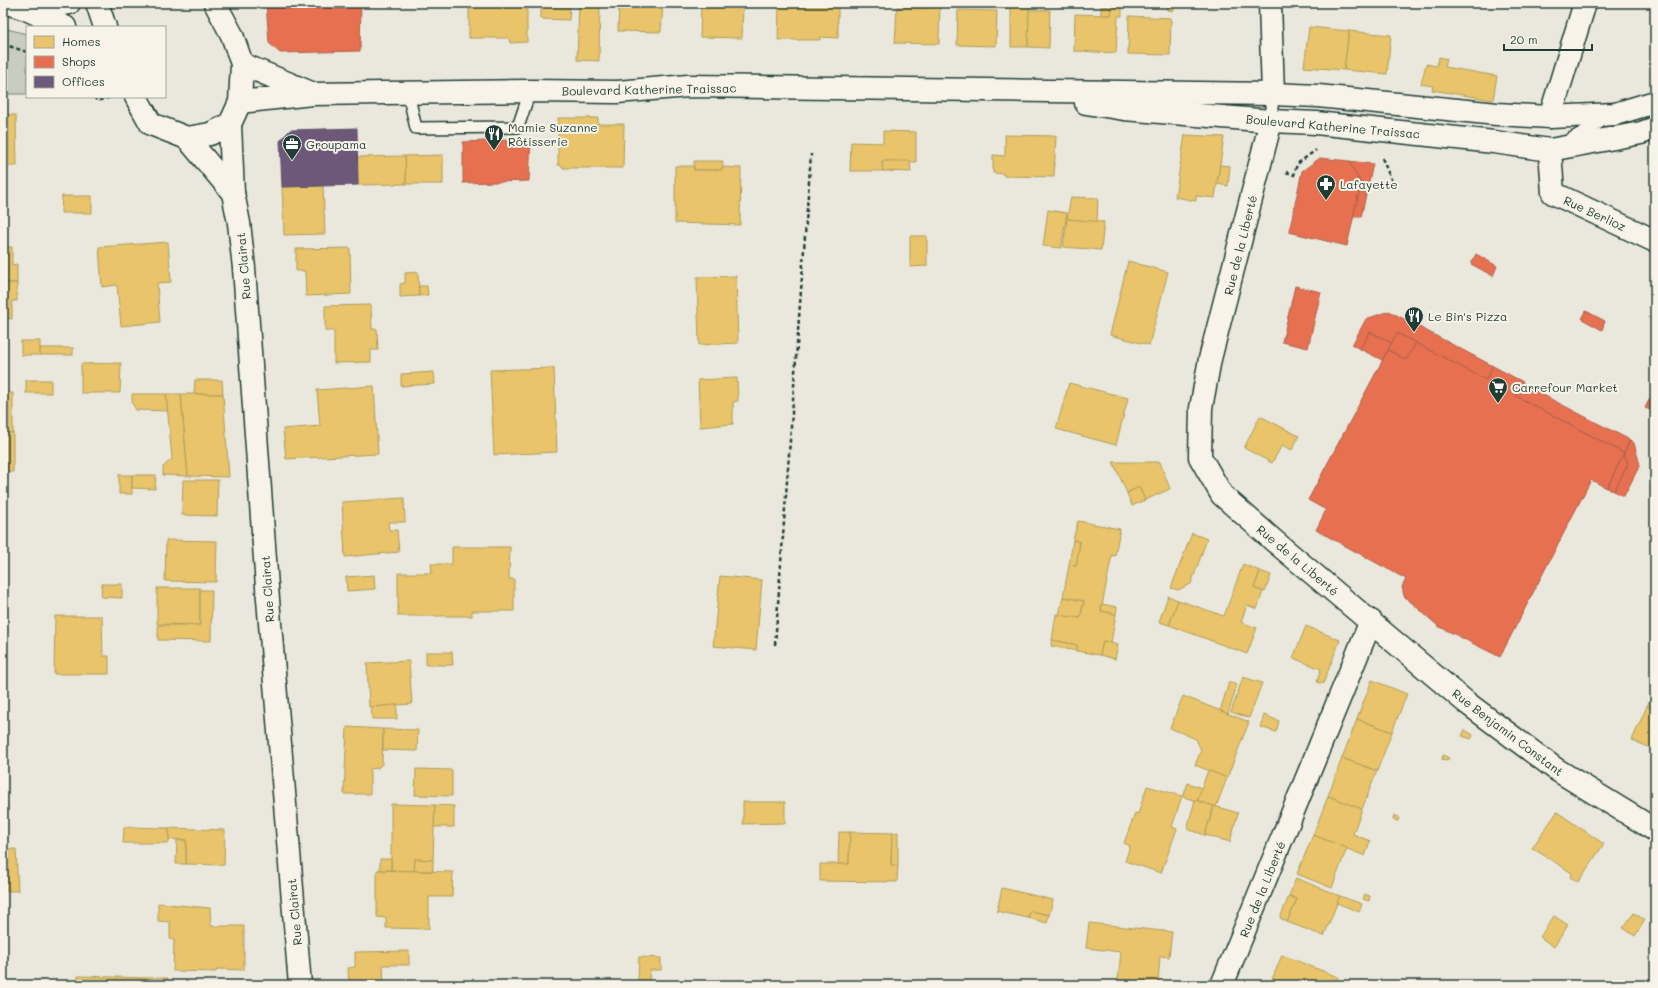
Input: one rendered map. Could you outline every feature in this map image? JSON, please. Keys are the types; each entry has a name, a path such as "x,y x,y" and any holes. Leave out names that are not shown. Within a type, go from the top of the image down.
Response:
{"main road":[{"path":"16,6 69,3"},
{"path":"97,3 105,26"},
{"path":"1270,3 1273,94"},
{"path":"1550,117 1586,3"},
{"path":"137,98 150,124 187,138 210,134 230,124 240,102 242,64 232,35 217,5"},
{"path":"16,6 63,26"},
{"name":"Boulevard Katherine Traissac","path":"242,64 312,94"},
{"name":"Boulevard Katherine Traissac","path":"240,102 312,94 530,91 618,92 688,86 1010,92 1273,94 1318,96 1497,114 1550,117 1615,114 1655,102"},
{"name":"Boulevard Katherine Traissac","path":"1010,92 1124,109 1271,121 1332,124 1494,142 1550,150 1641,133 1655,128"},
{"name":"Rue de la Liberté","path":"1222,985 1370,622 1222,495 1200,457 1200,408 1210,359 1271,121"},
{"name":"Rue Clairat","path":"230,124 233,193 239,223 244,268 267,587 300,985"},
{"name":"Rue Clairat","path":"187,138 233,193"},
{"name":"Rue Berlioz","path":"1550,150 1553,193 1655,241"},
{"name":"Rue Benjamin Constant","path":"1370,622 1467,703 1517,742 1557,770 1655,830"}],"lane":[{"path":"408,93 416,128 518,127 530,91"},
{"path":"1271,121 1273,94"},
{"path":"1550,150 1615,114"}],"path":[{"path":"3,44 26,52"},
{"path":"95,98 97,101 108,98"},
{"path":"1260,165 1294,175 1297,164 1318,149"},
{"path":"775,645 811,154"},
{"path":"1376,157 1383,158 1393,184"}],"shaded area":[{"path":"3,28 26,34 26,94 3,94"}],"building: Homes":[{"path":"541,3 570,3 569,20 541,19"},
{"path":"579,3 600,3 599,61 577,60"},
{"path":"619,3 663,3 661,32 618,31"},
{"path":"701,3 743,3 742,38 700,37"},
{"path":"779,3 838,3 838,38 820,37 820,40 778,40"},
{"path":"927,3 940,3 939,44 895,43 897,7 927,8"},
{"path":"1002,3 1011,3 1011,9 1002,8"},
{"path":"1011,3 1030,3 1028,47 1011,47"},
{"path":"1110,3 1122,3 1122,16 1118,16 1116,53 1074,51 1075,14 1111,15 1112,7"},
{"path":"1157,3 1174,3 1174,11 1167,10 1167,6 1156,6"},
{"path":"469,4 527,5 527,42 510,43 509,38 469,38"},
{"path":"1101,6 1112,7 1111,15 1101,15"},
{"path":"958,10 997,11 996,46 957,45"},
{"path":"1029,10 1050,10 1049,48 1028,47"},
{"path":"1129,16 1171,18 1170,55 1128,54"},
{"path":"1309,27 1349,31 1344,70 1304,67"},
{"path":"1349,31 1391,35 1387,74 1344,70"},
{"path":"1439,57 1447,59 1445,67 1497,76 1493,100 1432,90 1433,86 1421,84 1426,64 1437,66"},
{"path":"3,114 16,115 17,166 3,166"},
{"path":"558,118 598,118 598,124 624,124 623,168 563,168 563,166 558,165"},
{"path":"883,131 916,132 916,162 882,161 883,171 850,171 851,142 883,143"},
{"path":"1005,135 1056,136 1054,177 1004,176 1004,174 993,173 993,155 1005,156"},
{"path":"1185,135 1224,137 1215,198 1196,196 1196,201 1175,197"},
{"path":"443,155 443,184 406,184 405,156"},
{"path":"405,156 406,184 358,185 357,157"},
{"path":"694,161 723,161 722,170 694,170"},
{"path":"882,161 910,161 911,172 883,171"},
{"path":"1220,165 1230,166 1228,186 1217,184"},
{"path":"675,166 693,166 694,170 722,170 722,167 741,168 740,225 675,223"},
{"path":"323,186 325,234 284,235 282,187"},
{"path":"62,196 92,196 92,213 61,213"},
{"path":"1071,197 1098,198 1097,222 1067,219"},
{"path":"1048,210 1067,213 1061,248 1043,246"},
{"path":"1067,219 1104,222 1101,250 1063,247"},
{"path":"910,236 927,236 927,266 910,267"},
{"path":"168,242 171,282 157,283 160,322 121,326 117,285 102,287 99,247"},
{"path":"3,247 12,247 12,265 17,264 17,283 3,283"},
{"path":"350,248 351,294 306,296 305,271 296,271 296,249"},
{"path":"1128,261 1168,272 1149,345 1110,335"},
{"path":"418,272 419,296 400,297 400,284 405,283 405,273"},
{"path":"736,276 738,343 699,345 697,277"},
{"path":"3,283 17,283 17,301 12,301 12,319 3,318"},
{"path":"419,286 427,286 428,295 419,296"},
{"path":"371,305 372,329 377,329 378,350 371,350 371,362 334,363 334,331 325,331 325,306"},
{"path":"21,341 40,341 40,355 21,355"},
{"path":"40,348 73,348 73,355 40,355"},
{"path":"121,363 120,393 81,393 81,364"},
{"path":"554,368 557,452 494,455 490,370"},
{"path":"434,372 435,384 401,386 401,374"},
{"path":"737,378 738,401 733,402 733,424 700,427 698,380"},
{"path":"26,380 51,380 51,393 26,393"},
{"path":"195,380 222,380 223,394 194,394"},
{"path":"1069,383 1128,398 1116,445 1056,429"},
{"path":"374,386 378,454 286,459 283,429 320,426 317,390"},
{"path":"3,393 13,393 13,433 3,432"},
{"path":"132,394 166,394 168,411 136,410 132,403"},
{"path":"166,394 181,394 188,476 163,475 163,467 172,459"},
{"path":"181,394 223,394 229,477 188,476"},
{"path":"1260,416 1299,436 1292,450 1282,445 1272,463 1244,448"},
{"path":"3,432 13,433 13,472 3,472"},
{"path":"1113,462 1160,462 1170,489 1145,500 1139,487 1127,493"},
{"path":"119,475 132,475 132,494 119,494"},
{"path":"132,475 156,475 155,489 132,488"},
{"path":"183,480 218,480 217,516 182,515"},
{"path":"1139,487 1145,500 1132,506 1127,493"},
{"path":"404,498 405,522 388,522 389,530 397,530 399,552 345,557 342,502"},
{"path":"1078,521 1120,529 1115,556 1112,555 1101,611 1116,614 1111,643 1103,641 1100,655 1077,651 1077,645 1052,640 1056,614 1080,618 1084,601 1063,597 1069,565 1076,566 1080,542 1073,540"},
{"path":"1192,533 1207,539 1191,584 1178,590 1171,588"},
{"path":"166,540 217,541 216,582 165,581"},
{"path":"1073,540 1080,542 1076,566 1069,565"},
{"path":"452,547 510,547 509,579 514,579 514,611 472,611 472,616 398,616 398,573 432,573 431,564 452,564"},
{"path":"1243,564 1260,571 1254,588 1263,591 1257,609 1247,605 1241,622 1257,628 1247,654 1169,625 1178,600 1224,616"},
{"path":"1260,571 1271,575 1265,592 1254,588"},
{"path":"374,575 375,589 347,591 346,577"},
{"path":"720,576 762,580 756,650 713,646"},
{"path":"102,584 122,584 122,598 101,597"},
{"path":"157,588 200,588 200,625 157,624"},
{"path":"200,590 212,590 211,641 158,640 158,625 200,625"},
{"path":"1168,596 1178,600 1169,625 1159,622"},
{"path":"1063,597 1084,601 1080,618 1059,615"},
{"path":"1102,604 1117,607 1116,614 1101,611"},
{"path":"55,616 102,616 103,656 109,656 109,674 54,674"},
{"path":"1306,626 1340,640 1323,684 1317,682 1321,669 1293,658"},
{"path":"1052,640 1077,645 1077,651 1051,646"},
{"path":"1103,641 1118,645 1115,659 1100,655"},
{"path":"426,652 452,652 453,665 426,665"},
{"path":"409,661 412,704 369,707 367,663"},
{"path":"1243,677 1262,683 1249,718 1231,712"},
{"path":"1372,680 1407,694 1392,732 1357,719"},
{"path":"1229,682 1237,685 1228,714 1220,711"},
{"path":"1183,696 1249,722 1227,778 1195,765 1201,750 1196,739 1170,728"},
{"path":"1651,698 1655,700 1655,709 1647,706"},
{"path":"397,705 397,719 372,719 371,707"},
{"path":"1647,706 1655,709 1655,750 1632,740"},
{"path":"1264,715 1279,721 1276,732 1260,727"},
{"path":"1357,719 1392,732 1377,771 1342,758"},
{"path":"347,727 383,729 382,764 378,768 370,769 370,794 344,794"},
{"path":"383,729 418,730 417,751 383,750"},
{"path":"1465,730 1473,735 1471,739 1462,736"},
{"path":"1443,755 1449,758 1447,761 1442,760"},
{"path":"1342,758 1377,771 1362,809 1328,796"},
{"path":"416,769 452,770 452,796 415,795"},
{"path":"1208,770 1227,778 1216,807 1197,801"},
{"path":"1188,783 1202,788 1197,801 1183,797"},
{"path":"1147,786 1182,796 1172,827 1177,829 1161,873 1125,861 1130,846 1124,843 1135,813 1138,814"},
{"path":"1328,796 1362,809 1353,834 1370,841 1365,856 1313,835"},
{"path":"1195,800 1214,806 1205,835 1187,829"},
{"path":"743,802 785,802 785,823 743,824"},
{"path":"391,804 435,805 433,860 415,859 414,871 391,870"},
{"path":"435,805 454,806 454,827 434,827"},
{"path":"1214,806 1238,813 1230,842 1205,835"},
{"path":"1557,812 1604,844 1578,882 1570,877 1572,873 1532,848"},
{"path":"1394,815 1399,817 1398,821 1393,820"},
{"path":"124,827 169,828 169,843 123,843"},
{"path":"169,828 225,830 224,865 186,864 186,840 169,839"},
{"path":"839,832 850,832 849,864 838,864"},
{"path":"850,832 892,833 891,865 898,865 897,882 820,881 820,864 849,864"},
{"path":"898,832 898,865 891,865 892,833"},
{"path":"1313,835 1347,848 1332,888 1297,874"},
{"path":"177,840 186,840 186,864 176,864"},
{"path":"3,849 16,849 18,891 3,891"},
{"path":"380,859 391,859 391,870 380,870"},
{"path":"415,859 433,860 433,871 414,871"},
{"path":"377,870 453,872 452,897 429,897 429,929 386,928 386,918 377,917"},
{"path":"1296,878 1340,896 1324,936 1287,922 1297,899 1289,896"},
{"path":"1002,888 1053,900 1049,915 1030,911 1028,918 997,911"},
{"path":"1365,894 1370,896 1369,901 1363,899"},
{"path":"1289,896 1297,899 1287,922 1280,918"},
{"path":"1340,896 1362,904 1359,912 1337,903"},
{"path":"158,903 210,908 211,926 244,926 244,970 217,969 216,972 173,971 174,940 170,939 170,922 158,921"},
{"path":"1030,911 1049,915 1047,923 1028,918"},
{"path":"1634,913 1645,920 1635,936 1623,928"},
{"path":"1554,916 1568,925 1554,947 1540,937"},
{"path":"1089,923 1172,932 1169,957 1160,956 1158,984 1118,980 1121,952 1086,948"},
{"path":"409,951 409,965 383,965 384,985 349,985 348,968 355,967 355,952"},
{"path":"1282,955 1338,977 1336,985 1266,985 1268,982 1271,982"},
{"path":"639,957 661,958 661,970 650,970 649,981 638,981"},
{"path":"78,976 151,978 151,985 78,985"},
{"path":"151,978 168,978 167,985 151,985"}],"building: Shops":[{"path":"266,3 361,3 360,51 280,53 269,43"},
{"path":"531,139 529,181 463,183 463,142"},
{"name":"Lafayette","path":"1320,158 1349,161 1361,184 1347,246 1289,232 1302,171"},
{"path":"1349,161 1373,164 1361,217 1353,217 1361,184"},
{"path":"1476,254 1497,266 1493,276 1471,264"},
{"path":"1295,286 1321,292 1308,348 1282,342"},
{"path":"1389,311 1493,366 1486,380 1397,333 1392,343 1370,332 1360,349 1352,345 1366,319"},
{"path":"1586,311 1605,321 1602,330 1582,319"},
{"path":"1370,332 1392,343 1382,360 1360,349"},
{"path":"1397,333 1416,343 1406,360 1388,350"},
{"path":"1416,343 1486,380 1493,366 1523,382 1516,396 1624,453 1607,488 1591,480 1500,657 1438,626 1404,596 1402,587 1406,579 1316,530 1326,510 1308,500 1388,350 1406,360"},
{"path":"1522,384 1630,440 1624,453 1516,396"},
{"path":"1655,388 1655,412 1645,408"},
{"path":"1630,440 1634,443 1640,465 1624,496 1614,491 1628,464 1624,453"},
{"path":"1624,453 1628,464 1614,491 1607,488"}],"building: Offices":[{"path":"357,128 358,185 282,187 280,141 290,130"}],"place":[{"name":"Mamie Suzanne Rôtisserie","path":"494,151"},
{"name":"Groupama","path":"292,161"},
{"name":"Lafayette","path":"1326,201"},
{"name":"Le Bin's Pizza","path":"1414,333"},
{"name":"Carrefour Market","path":"1498,404"}]}
